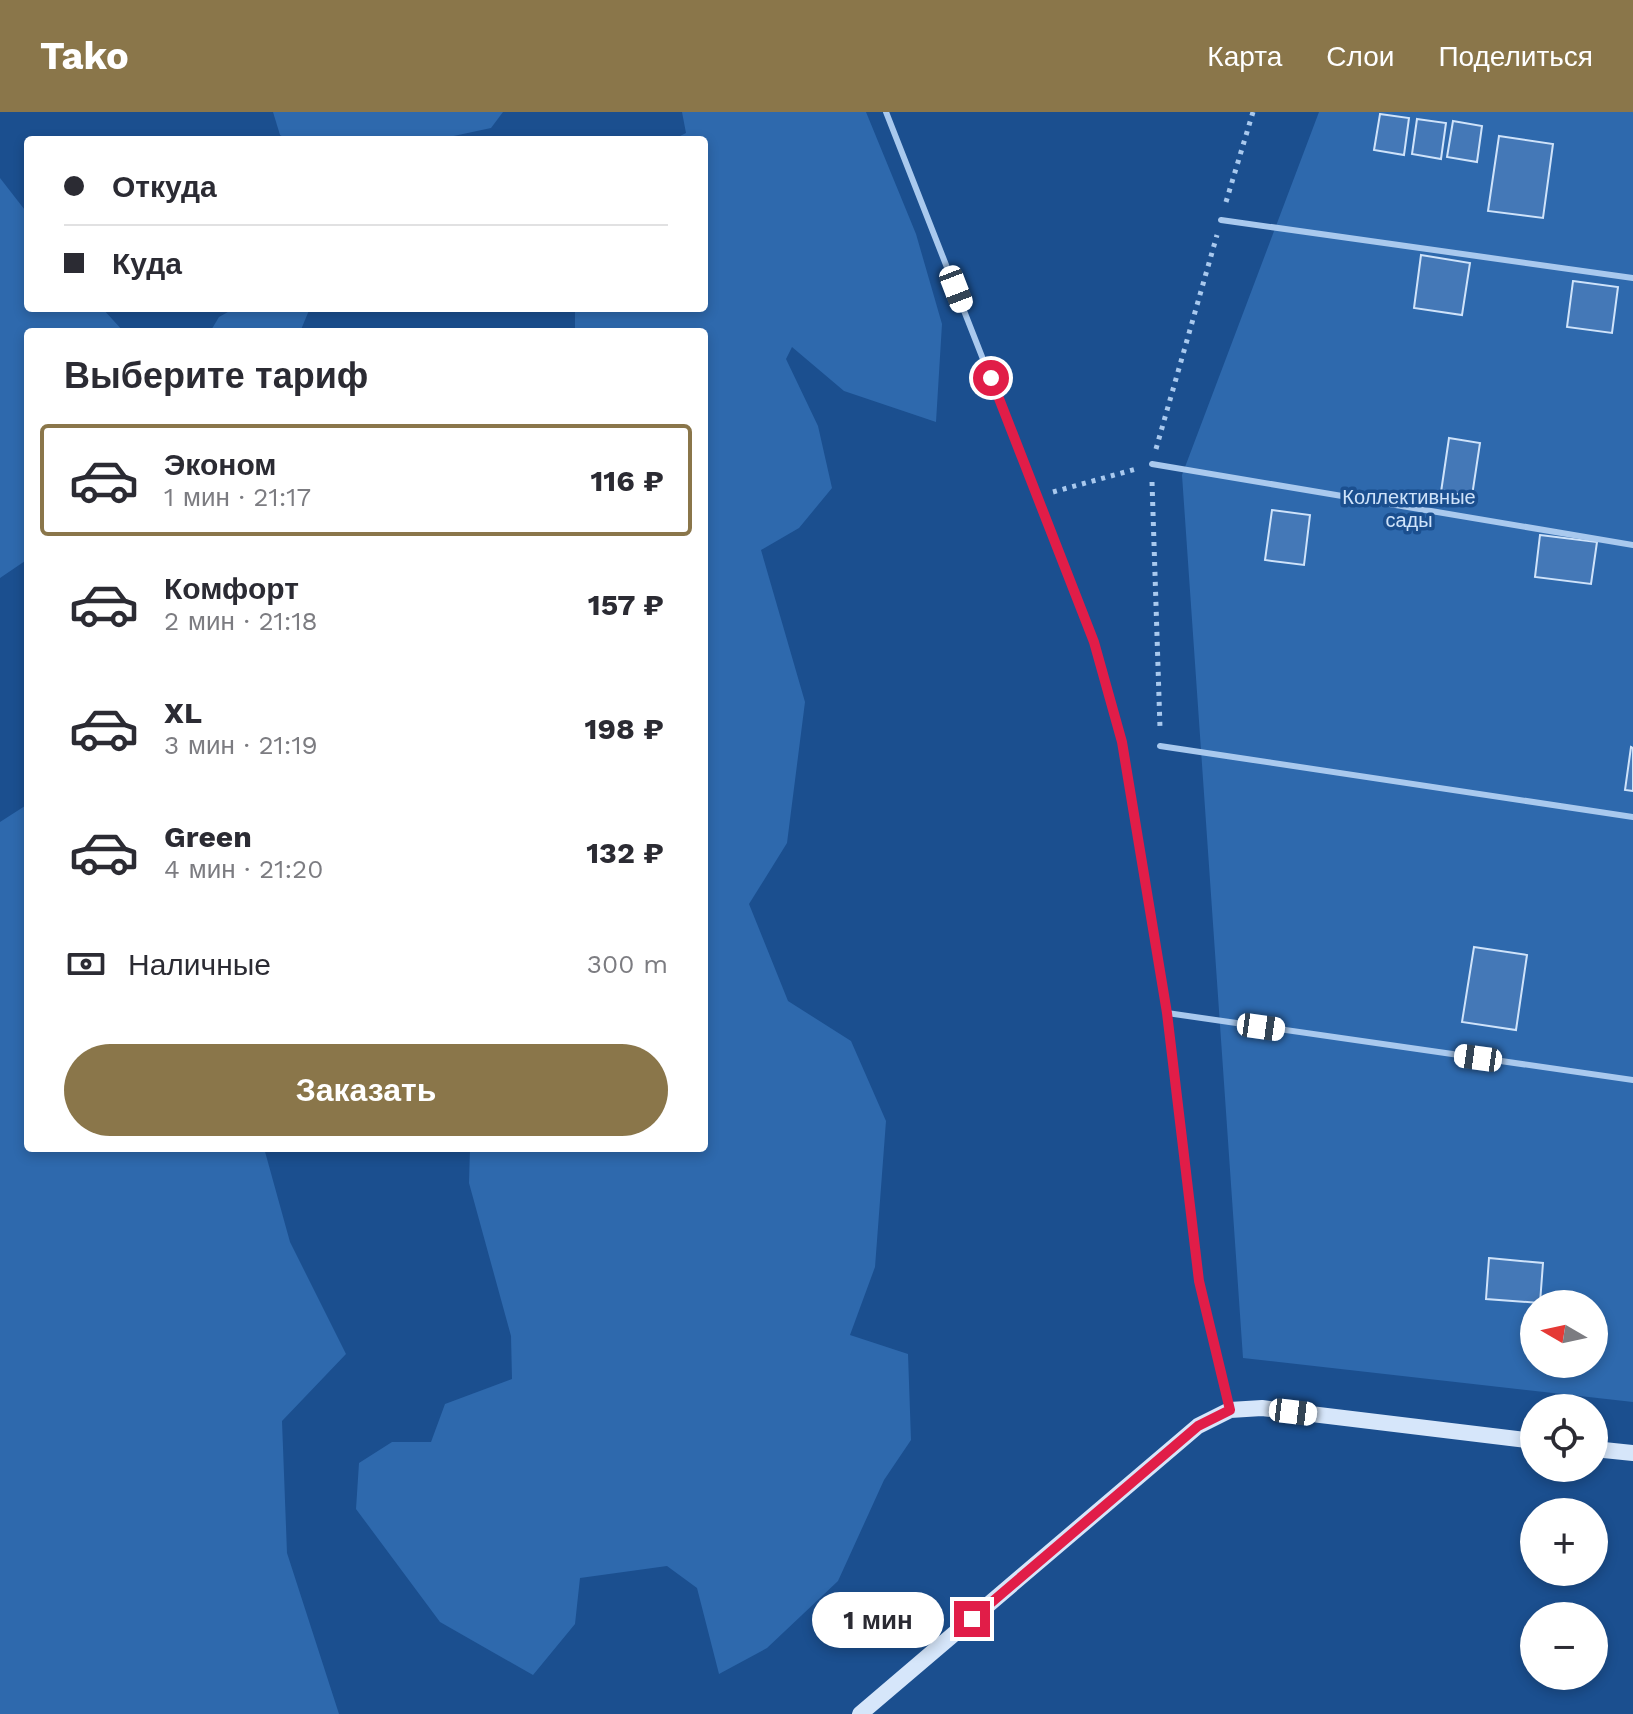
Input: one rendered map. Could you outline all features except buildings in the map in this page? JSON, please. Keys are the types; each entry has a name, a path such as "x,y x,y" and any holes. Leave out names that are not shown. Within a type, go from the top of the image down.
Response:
{"main road":[{"path":"860,1714 1198,1426 1230,1410 1262,1408 1520,1439"},
{"path":"1608,1450 1633,1453"}],"street":[{"path":"1122,742 1167,1013 1199,1281 1230,1410"}],"lane":[{"path":"886,112 1094,642 1122,742"},
{"path":"1221,220 1633,278"},
{"path":"1152,464 1633,545"},
{"path":"1160,746 1633,817"},
{"path":"1167,1013 1633,1080"}],"path":[{"path":"1160,746 1152,464 1253,112"},
{"path":"1037,497 1152,464"}],"green space":[{"path":"273,112 503,112 491,128 454,136 280,135"},
{"path":"682,112 866,112 916,234 942,324 936,422 844,391 792,347 786,359 818,426 832,488 799,528 761,550 805,702 787,843 749,904 788,1001 851,1041 886,1121 875,1267 850,1335 908,1354 911,1440 884,1480 838,1581 767,1648 719,1674 697,1588 667,1566 580,1578 575,1624 533,1675 440,1622 356,1509 359,1463 392,1442 431,1442 445,1404 512,1379 511,1336 469,1183 470,1152 708,1152 708,328 575,328 575,312 708,312 708,136 680,136 686,133"},
{"name":"Коллективные сады","path":"1319,112 1633,112 1633,1402 1608,1399 1608,1394 1562,1394 1243,1358 1182,475"},
{"path":"0,178 24,209 24,312 106,312 120,328 24,328 24,562 0,578"},
{"path":"228,312 308,312 302,328 212,328 219,317"},
{"path":"24,807 24,1152 265,1152 290,1242 346,1354 282,1421 287,1553 339,1714 0,1714 0,822"}],"route":[{"path":"972,1619 1198,1426 1230,1410 1199,1281 1167,1013 1122,742 1094,642 991,378"}]}
